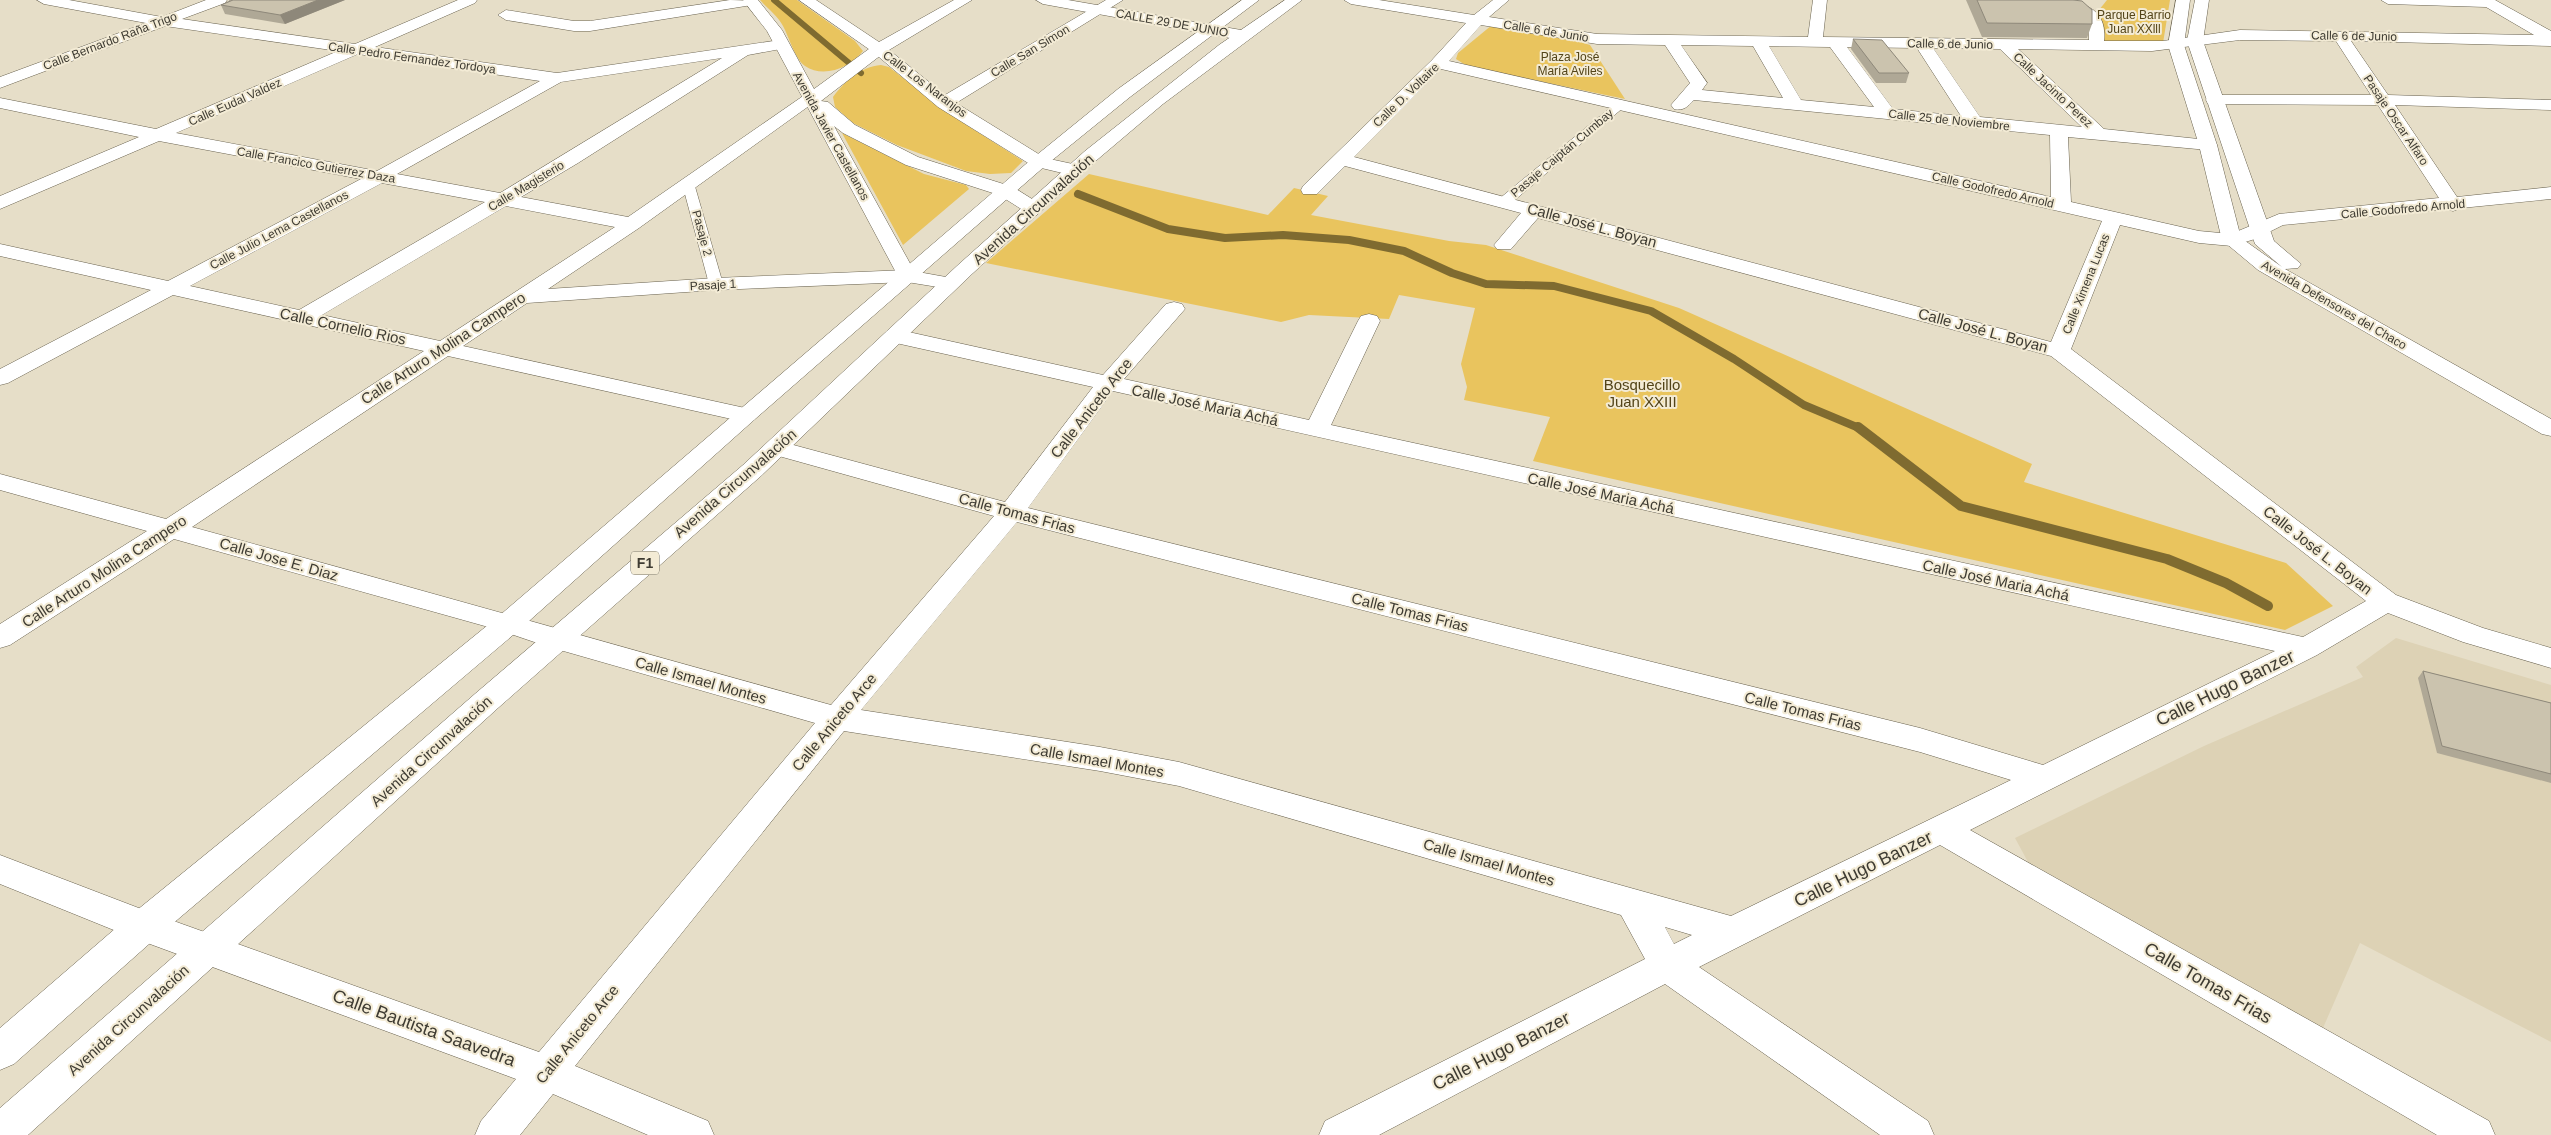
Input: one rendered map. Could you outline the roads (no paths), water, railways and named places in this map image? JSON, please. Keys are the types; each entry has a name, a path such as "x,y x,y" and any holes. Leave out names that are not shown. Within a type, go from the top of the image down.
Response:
{"main road":[{"name":"Calle Pedro Fernandez Tordoya","path":"44,0 162,21 557,78 780,45"},
{"name":"Calle Bernardo Raña Trigo","path":"0,83 220,0"},
{"name":"Calle Eudal Valdez","path":"0,203 157,137 470,0"},
{"path":"506,15 574,26 590,26 751,0"},
{"name":"Avenida Javier Castellanos","path":"751,0 774,30 780,45 812,98 907,276"},
{"name":"Calle Los Naranjos","path":"806,0 879,49 944,102 1038,162 1075,170"},
{"name":"Calle Arturo Molina Campero","path":"0,638 170,529 632,224 879,49 965,0"},
{"name":"CALLE 29 DE JUNIO","path":"1043,0 1241,35"},
{"name":"Calle San Simon","path":"944,102 1116,0"},
{"name":"Avenida Circunvalación","path":"0,1052 144,926 509,623 745,415 1038,162 1124,93 1252,0"},
{"name":"Avenida Circunvalación","path":"0,1134 556,639 777,448 950,283 1075,170 1158,100 1241,35 1295,0"},
{"name":"Calle 6 de Junio","path":"1351,0 1588,38 2096,46 2185,43 2216,36 2240,35 2532,38 2551,40"},
{"name":"Calle D. Voltaire","path":"1310,190 1438,64 1478,20 1502,0"},
{"path":"1816,42 1820,0"},
{"path":"2046,0 2086,10 2097,20 2099,34 2096,46"},
{"name":"Avenida Defensores del Chaco","path":"2183,0 2185,43 2232,240 2265,266 2551,429"},
{"name":"Avenida Defensores del Chaco","path":"2202,0 2185,43 2214,100 2265,244 2283,259 2551,411"},
{"path":"2388,0 2486,2 2551,40"},
{"path":"2518,20 2551,20"},
{"name":"Pasaje Oscar Alfaro","path":"2340,36 2453,204"},
{"path":"1670,40 1699,83 1670,117"},
{"path":"1758,41 1796,105"},
{"path":"1835,42 1888,114"},
{"path":"1922,43 1975,123"},
{"name":"Calle Jacinto Perez","path":"2005,44 2100,135"},
{"name":"Calle Magisterio","path":"302,318 639,119 747,49"},
{"name":"Calle Godofredo Arnold","path":"1438,64 2199,237 2232,240 2248,235 2258,228 2279,220 2551,194"},
{"path":"795,70 829,76 853,68"},
{"name":"Calle Julio Lema Castellanos","path":"0,378 381,176 557,78"},
{"name":"Calle 25 de Noviembre","path":"1689,94 2208,145"},
{"path":"812,98 849,129 912,161 1006,191 1033,208"},
{"path":"2214,100 2382,100 2551,105"},
{"name":"Calle Francico Gutierrez Daza","path":"0,103 157,137 381,176 632,224"},
{"name":"Calle Jacinto Perez","path":"2059,131 2061,205"},
{"name":"Calle José L. Boyan","path":"1340,159 2060,351 2386,602 2473,635 2551,658"},
{"path":"1504,245 1535,210"},
{"name":"Calle Ximena Lucas","path":"2060,351 2112,217"},
{"name":"Calle Cornelio Rios","path":"0,250 745,415"},
{"name":"Pasaje 1","path":"520,297 716,284 907,276 950,283"},
{"name":"Calle Aniceto Arce","path":"495,1135 836,718 1010,512 1107,384 1174,309"},
{"path":"1316,430 1369,321"},
{"name":"Calle José Maria Achá","path":"895,336 2307,648"},
{"name":"Calle Tomas Frias","path":"777,448 1010,512 1920,740 2043,777"},
{"name":"Calle Jose E. Diaz","path":"0,482 509,623 556,639"},
{"name":"Calle Hugo Banzer","path":"1339,1135 1667,965 1942,830 2043,777 2307,648 2386,602"},
{"name":"Calle Ismael Montes","path":"556,639 836,718 1100,759 1179,774 1734,932"},
{"name":"Calle Tomas Frias","path":"1942,830 2475,1135"},
{"name":"Calle Bautista Saavedra","path":"0,869 144,926 545,1072 694,1135"},
{"path":"1633,903 1667,965 1914,1135"}],"lane":[{"name":"Pasaje Caiptán Cumbay","path":"1504,202 1620,105"},
{"name":"Pasaje 2","path":"688,183 716,284"}],"waterway":[{"path":"774,0 861,73"},
{"path":"1078,194 1168,229 1225,238 1283,235 1349,240 1404,251 1452,273 1486,284 1554,286 1651,311 1734,359 1804,405 1859,428"},
{"path":"1858,427 1961,506 2167,559 2226,583 2268,606"}],"park label":[{"name":"Parque Barrio Juan XXlll","path":"2134,22"},
{"name":"Plaza José María Aviles","path":"1570,64"},
{"name":"Bosquecillo Juan XXIII","path":"1642,392"}]}
